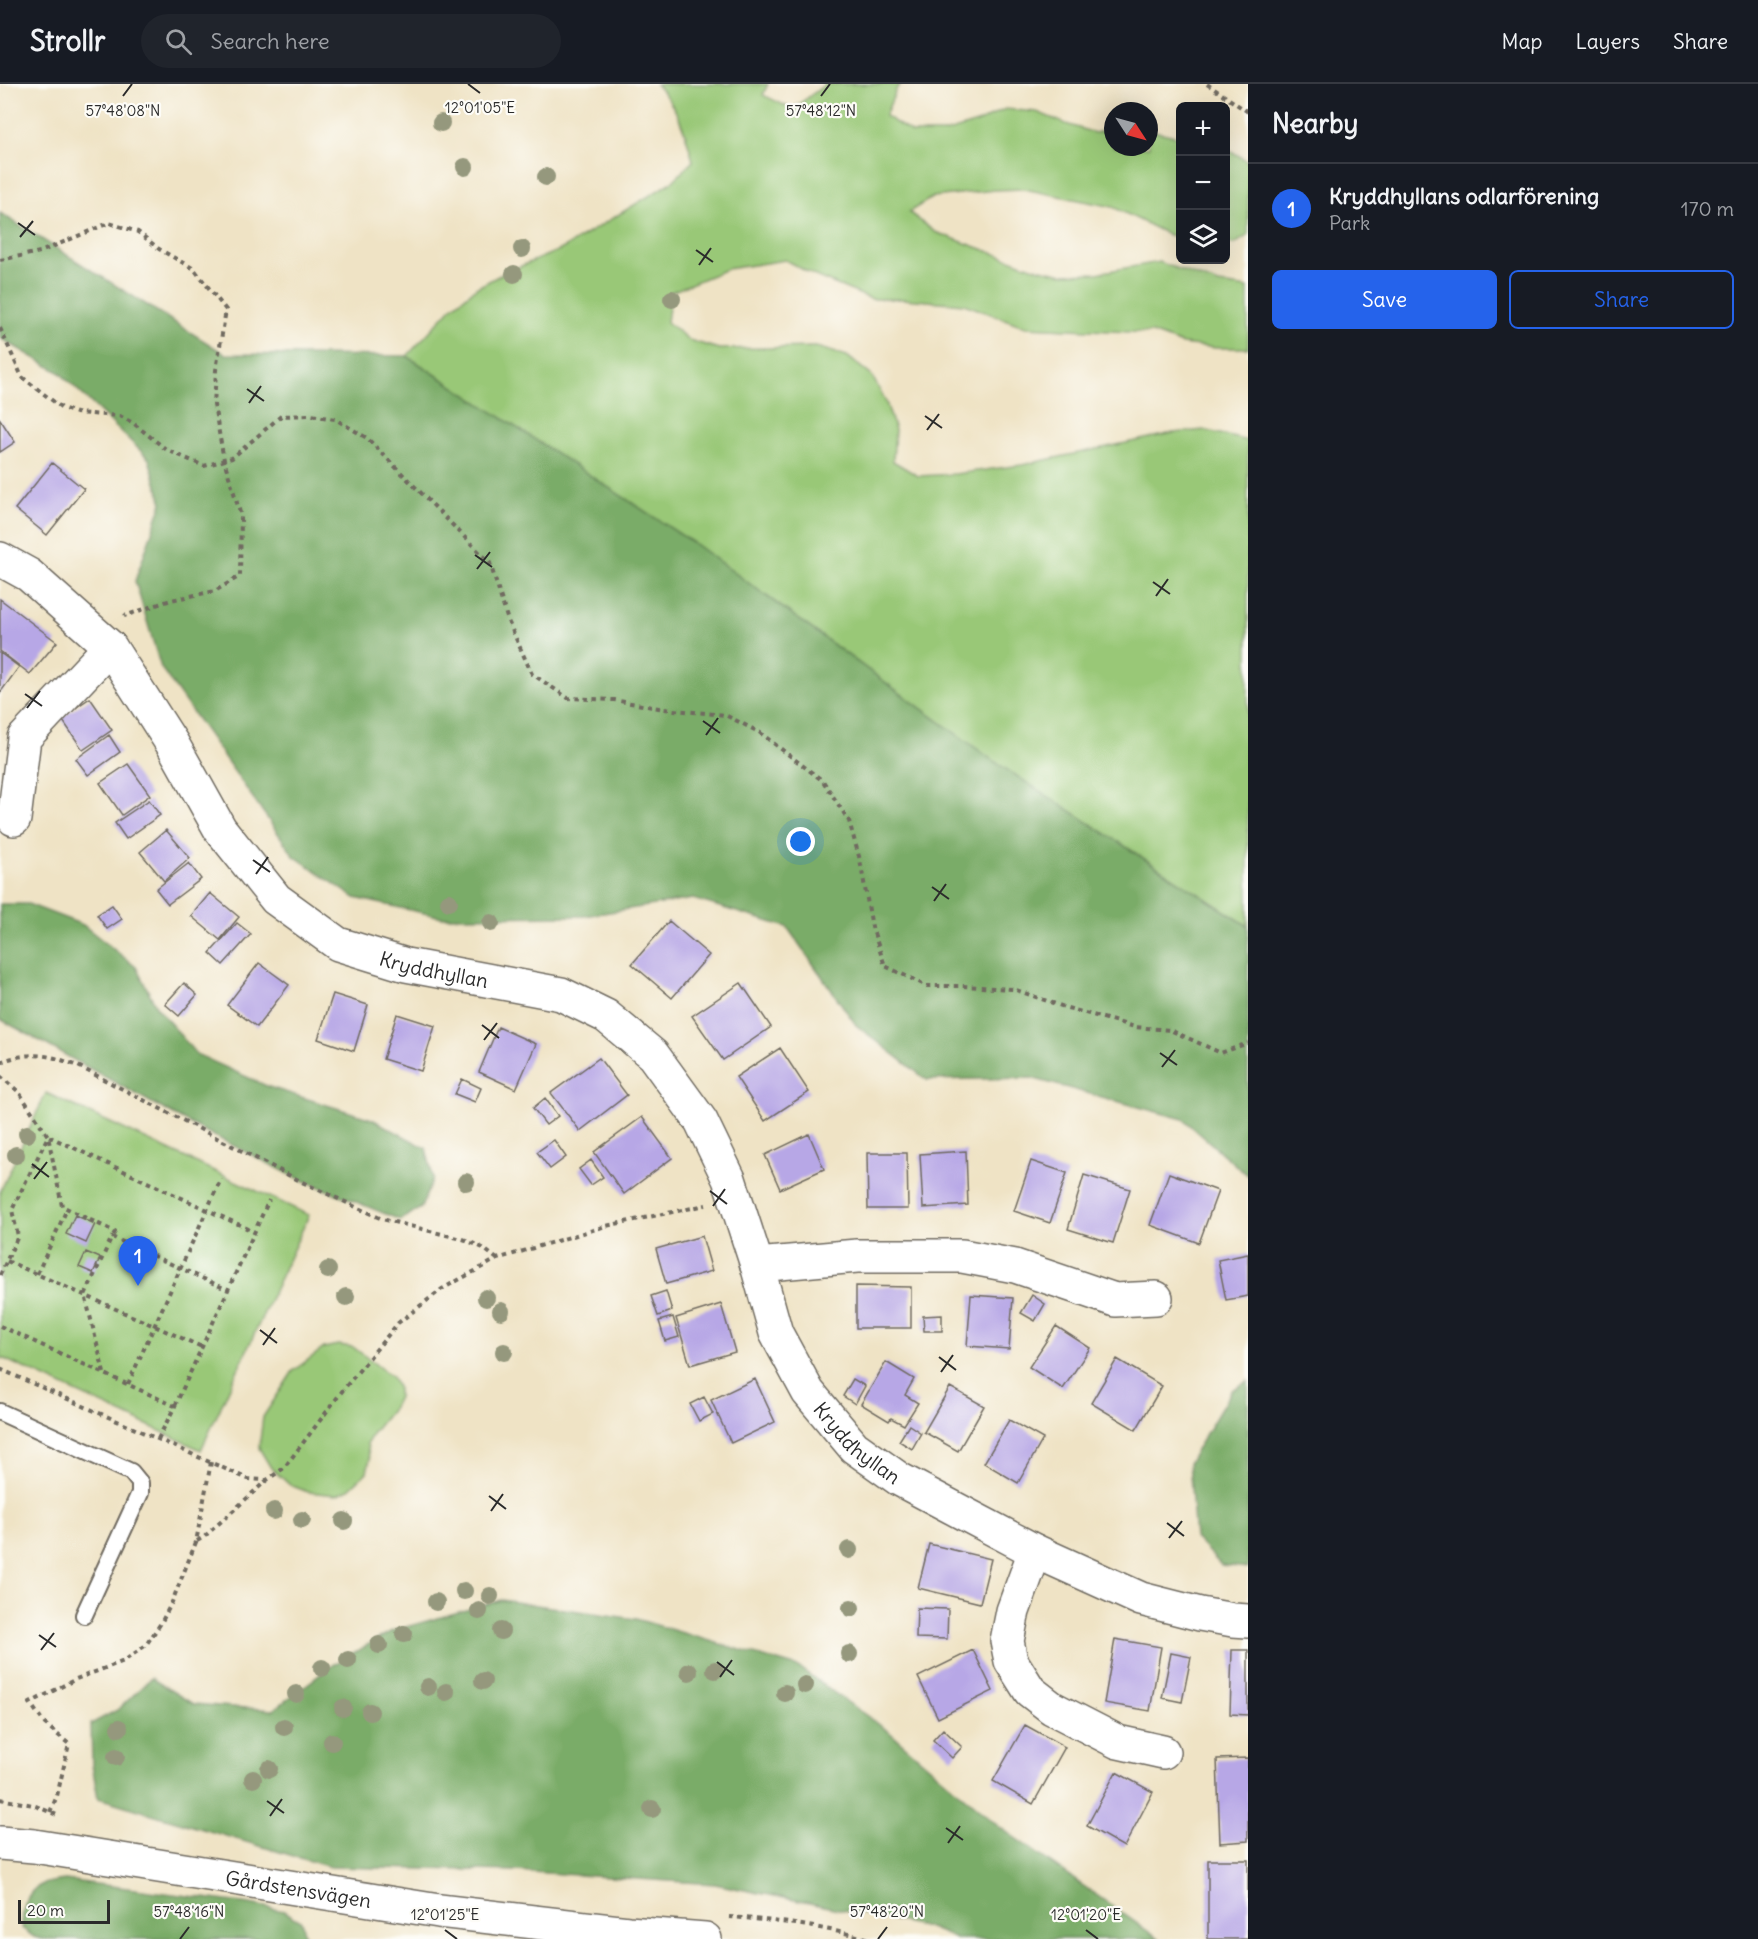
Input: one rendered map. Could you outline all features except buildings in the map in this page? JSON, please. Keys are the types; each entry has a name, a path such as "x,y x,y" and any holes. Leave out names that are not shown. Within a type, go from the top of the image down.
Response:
{"street":[{"name":"Kryddhyllan","path":"0,559 28,575 110,647 173,745 220,830 276,899 338,944 406,964 561,994 606,1016 653,1055 701,1120 729,1179 776,1333 808,1392 854,1447 899,1479 1035,1551 1141,1599 1200,1614 1248,1621"},
{"path":"14,819 24,738 110,647"},
{"path":"757,1265 857,1256 962,1256 1015,1266 1115,1300 1156,1298"},
{"path":"1035,1551 1013,1611 1007,1641 1011,1662 1030,1691 1052,1708 1118,1742 1163,1752"},
{"name":"Gårdstensvägen","path":"0,1843 34,1846 439,1911 628,1933 705,1939"}],"lane":[{"path":"0,1412 131,1472 140,1483 141,1492 84,1615"}],"path":[{"path":"1207,84 1248,112"},
{"path":"0,260 40,252 109,223 138,232 159,249 194,269 226,310 216,370 214,405 224,460 241,516 240,576 215,591 171,600 124,615 110,647"},
{"path":"0,328 22,377 62,408 76,414 120,416 133,423 167,450 204,466 232,458 281,416 311,415 335,419 367,438 490,563 508,621 532,674 568,698 614,700 664,709 725,715 759,732 823,781 849,821 860,860 872,927 885,966 927,986 1013,989 1064,1007 1135,1027 1170,1030 1221,1053 1248,1043"},
{"path":"0,1062 26,1055 42,1054 78,1066 302,1182 382,1219 466,1240 483,1248 497,1259"},
{"path":"0,1076 19,1092 48,1136 62,1206 115,1232 85,1295 104,1373"},
{"path":"48,1136 255,1232"},
{"path":"0,1275 18,1236 12,1210 48,1136"},
{"path":"128,1384 221,1179"},
{"path":"196,1542 267,1479 284,1468 398,1323 442,1289 497,1259 606,1226 736,1198"},
{"path":"158,1439 269,1200"},
{"path":"37,1274 67,1209"},
{"path":"112,1237 228,1290"},
{"path":"6,1261 202,1347"},
{"path":"0,1326 175,1406"},
{"path":"0,1369 248,1479 267,1479"},
{"path":"50,1812 57,1796 69,1744 45,1724 30,1703 76,1678 124,1661 146,1645 172,1602 196,1542 211,1462"}],"green space":[{"path":"656,84 768,84 763,95 792,109 826,84 901,84 885,116 912,133 944,133 977,123 1005,109 1037,112 1095,133 1104,130 1104,156 1158,156 1158,132 1176,136 1176,236 1113,207 1024,189 933,197 909,212 935,232 1032,267 1063,274 1097,273 1159,262 1219,284 1248,288 1248,348 1216,348 1182,344 1152,333 1026,327 964,304 871,299 813,275 785,260 727,269 671,292 667,322 689,340 719,349 816,347 847,356 872,376 886,402 895,430 893,461 918,476 955,474 1022,465 1173,433 1204,430 1248,441 1248,926 995,762 692,542 407,356 451,308 476,288 502,274 562,249 672,182 693,161 680,120"},
{"path":"1230,150 1246,160 1248,165 1248,235 1235,244 1230,243"},
{"path":"0,213 225,354 407,356 692,542 995,762 1248,926 1248,1176 1183,1119 1031,1078 927,1080 856,1025 787,927 693,899 584,916 442,917 355,898 294,856 161,668 135,581 162,503 149,459 59,372 0,338"},
{"path":"0,904 28,904 83,925 136,967 156,1006 196,1054 269,1087 372,1119 426,1148 433,1178 421,1208 400,1220 293,1176 183,1120 0,1019"},
{"path":"46,1093 309,1215 201,1450 0,1357 0,1192"},
{"path":"338,1345 353,1347 392,1377 398,1389 398,1397 367,1444 370,1459 367,1472 349,1489 336,1495 308,1492 290,1485 271,1468 259,1448 263,1417 293,1371 324,1348"},
{"path":"1248,1381 1248,1568 1221,1565 1195,1538 1189,1462 1232,1390"},
{"path":"501,1600 636,1619 798,1667 888,1731 1001,1828 1159,1939 956,1939 927,1927 715,1884 516,1871 330,1867 98,1798 92,1765 91,1724 119,1709 151,1678 193,1704 273,1710 334,1664 392,1631"},
{"path":"65,1880 250,1904 284,1911 301,1921 305,1936 303,1939 43,1939 34,1937 22,1928 28,1898 35,1888 41,1885"}],"place":[{"name":"Kryddhyllans odlarförening","path":"138,1286"}]}
